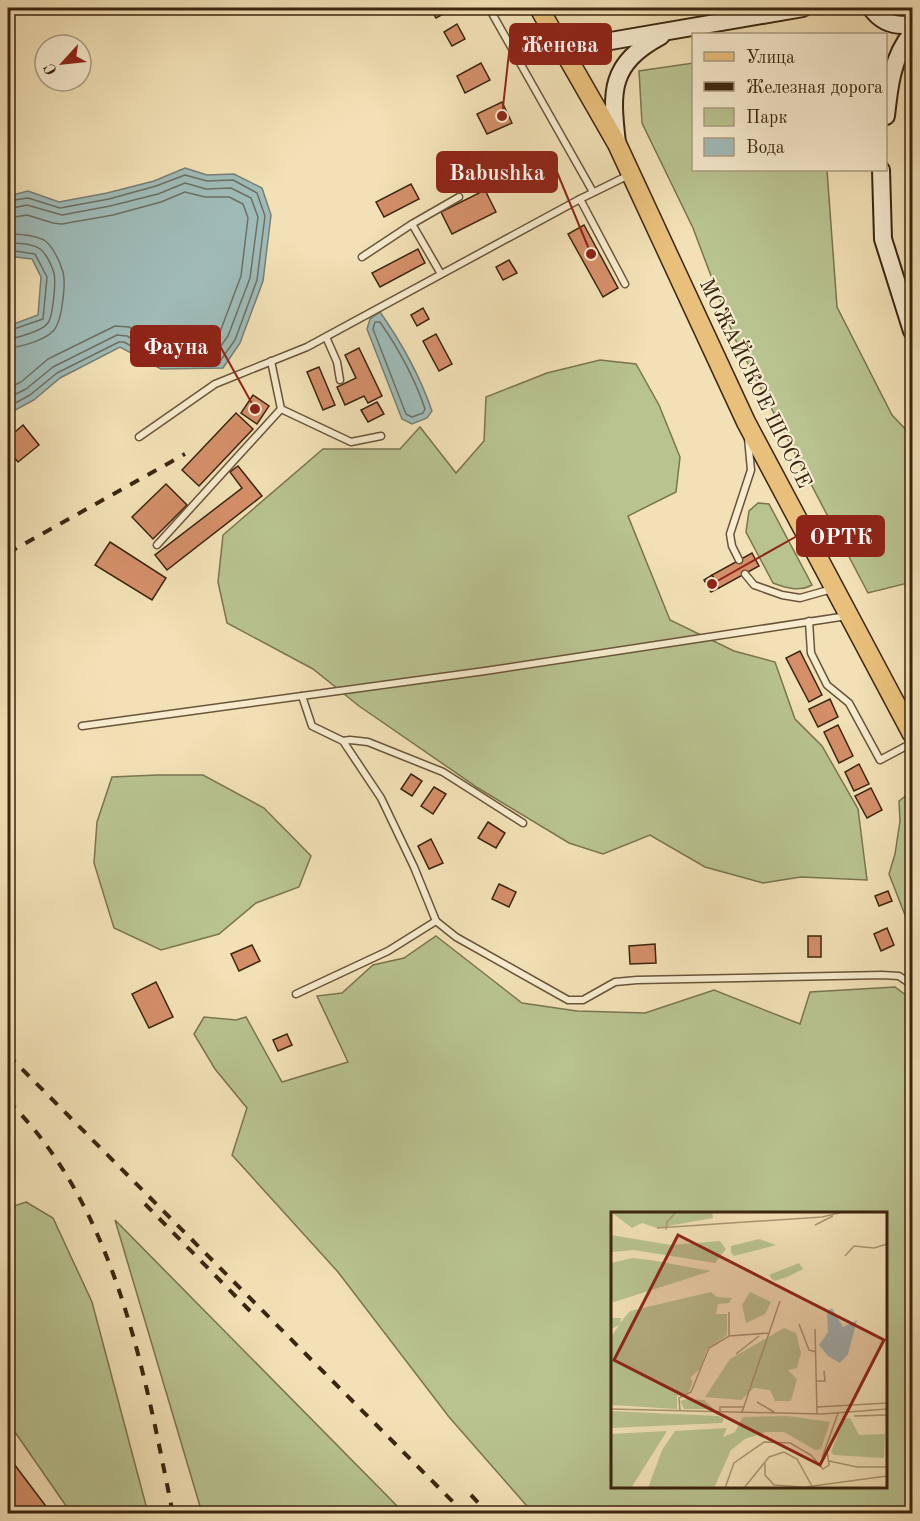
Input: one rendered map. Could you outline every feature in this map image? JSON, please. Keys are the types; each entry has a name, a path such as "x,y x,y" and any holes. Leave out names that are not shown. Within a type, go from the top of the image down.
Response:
{"main road":[{"name":"МОЖАЙСКОЕ ШОССЕ","path":"539,8 632,173 746,422 912,734"},
{"path":"564,49 803,8"},
{"path":"868,8 893,24 912,24"},
{"path":"617,144 614,110 615,85 624,64 643,46 672,30"},
{"path":"887,103 896,60 912,33"},
{"path":"882,171 883,239 912,331"}],"lane":[{"path":"489,8 593,192"},
{"path":"139,437 215,384 307,347 632,173"},
{"path":"362,257 459,197"},
{"path":"580,199 626,284"},
{"path":"412,224 441,274"},
{"path":"326,337 338,362 340,380"},
{"path":"271,361 281,409"},
{"path":"281,409 351,442 381,436"},
{"path":"157,544 281,409"},
{"path":"739,560 732,546 730,534 751,470 746,422"},
{"path":"745,574 754,585 800,598 836,588"},
{"path":"82,726 485,671 850,615"},
{"path":"809,621 810,653 827,685 849,703 880,760 912,743"},
{"path":"302,696 312,726 343,741 381,798 414,867 436,921 456,937 568,1000 583,1000 615,982 637,980 882,975 899,976 912,985"},
{"path":"343,741 368,742 443,772 523,823"},
{"path":"296,994 388,951 436,921"}],"green space":[{"path":"692,63 692,171 827,171 837,307 892,415 912,436 912,582 868,593 734,337 693,228 642,123 639,71"},
{"path":"600,360 636,364 659,405 680,457 676,492 628,516 670,620 734,651 775,662 795,719 822,746 858,809 867,880 801,877 763,883 705,867 650,835 603,854 569,843 478,788 359,706 313,669 227,623 218,582 223,535 323,449 400,449 420,427 456,473 484,441 486,397 547,373"},
{"path":"758,503 769,504 812,585 797,589 773,583 746,532 749,511"},
{"path":"203,775 264,808 311,856 299,887 256,903 219,934 161,950 114,928 94,863 97,822 112,777"},
{"path":"912,791 912,933 889,874 895,854 900,821 899,801"},
{"path":"436,936 522,1003 577,1011 645,1013 714,990 800,1024 810,992 895,987 911,999 912,1513 533,1513 449,1417 338,1272 232,1155 247,1108 215,1069 194,1034 204,1017 236,1020 246,1017 282,1082 348,1062 317,996 342,993 373,965 404,958"},
{"path":"26,1202 53,1218 92,1302 148,1513 71,1513 8,1422 8,1208"},
{"path":"115,1220 404,1513 202,1513"}],"water":[{"path":"185,168 207,175 234,174 262,188 271,215 263,281 240,343 223,368 161,369 120,347 60,378 34,400 8,414 8,326 38,315 41,277 32,259 8,256 8,196 28,191 59,202 154,181"},
{"path":"380,312 409,360 432,411 427,418 412,424 402,419 367,329 370,319"}],"building":[{"path":"430,8 445,8 447,12 436,18"},
{"path":"457,24 465,39 452,46 444,32"},
{"path":"481,63 490,80 465,93 457,76"},
{"path":"502,102 512,123 487,134 477,114"},
{"path":"411,184 419,199 384,217 376,202"},
{"path":"485,190 496,212 452,234 441,212"},
{"path":"584,225 618,288 603,297 568,234"},
{"path":"418,249 425,263 380,287 372,273"},
{"path":"509,260 517,273 503,280 496,267"},
{"path":"423,308 429,319 417,326 411,315"},
{"path":"436,334 452,364 439,371 423,341"},
{"path":"359,348 382,396 368,403 364,396 345,405 337,387 356,378 345,355"},
{"path":"319,367 335,405 323,410 307,372"},
{"path":"253,395 269,406 257,424 241,413"},
{"path":"377,402 384,414 368,422 361,410"},
{"path":"236,413 253,429 199,486 182,470"},
{"path":"23,425 39,445 18,462 8,450 8,438"},
{"path":"238,466 262,496 167,570 155,555 242,488 230,472"},
{"path":"166,484 187,505 153,539 132,517"},
{"path":"110,542 166,578 152,600 95,565"},
{"path":"752,553 759,566 719,588 712,575"},
{"path":"712,575 719,588 711,592 704,580"},
{"path":"800,651 822,695 809,702 786,658"},
{"path":"830,699 838,717 818,727 809,709"},
{"path":"838,725 853,756 839,763 824,732"},
{"path":"859,764 869,784 854,791 845,772"},
{"path":"411,774 422,781 412,796 401,789"},
{"path":"434,787 446,794 433,814 421,806"},
{"path":"871,788 882,810 867,818 855,796"},
{"path":"488,822 505,833 496,848 478,838"},
{"path":"431,839 443,863 429,869 418,846"},
{"path":"499,884 516,892 509,907 492,899"},
{"path":"888,891 892,901 879,906 875,896"},
{"path":"887,928 894,945 881,951 874,934"},
{"path":"808,936 821,936 821,957 808,957"},
{"path":"655,944 656,963 630,964 629,946"},
{"path":"252,945 260,961 239,971 231,954"},
{"path":"156,982 173,1017 149,1028 132,994"},
{"path":"287,1034 292,1045 278,1051 273,1040"},
{"path":"8,1456 48,1509 43,1514 12,1514 8,1507"}],"railway":[{"path":"8,553 185,454"},
{"path":"8,1055 465,1514"},
{"path":"8,1101 45,1143 75,1190 100,1241 137,1348 173,1514"},
{"path":"145,1204 254,1315"},
{"path":"471,1495 489,1514"}],"place":[{"name":"Женева","path":"502,116"},
{"name":"Babushka","path":"591,254"},
{"name":"Фауна","path":"255,409"},
{"name":"ОРТК","path":"712,584"}]}
